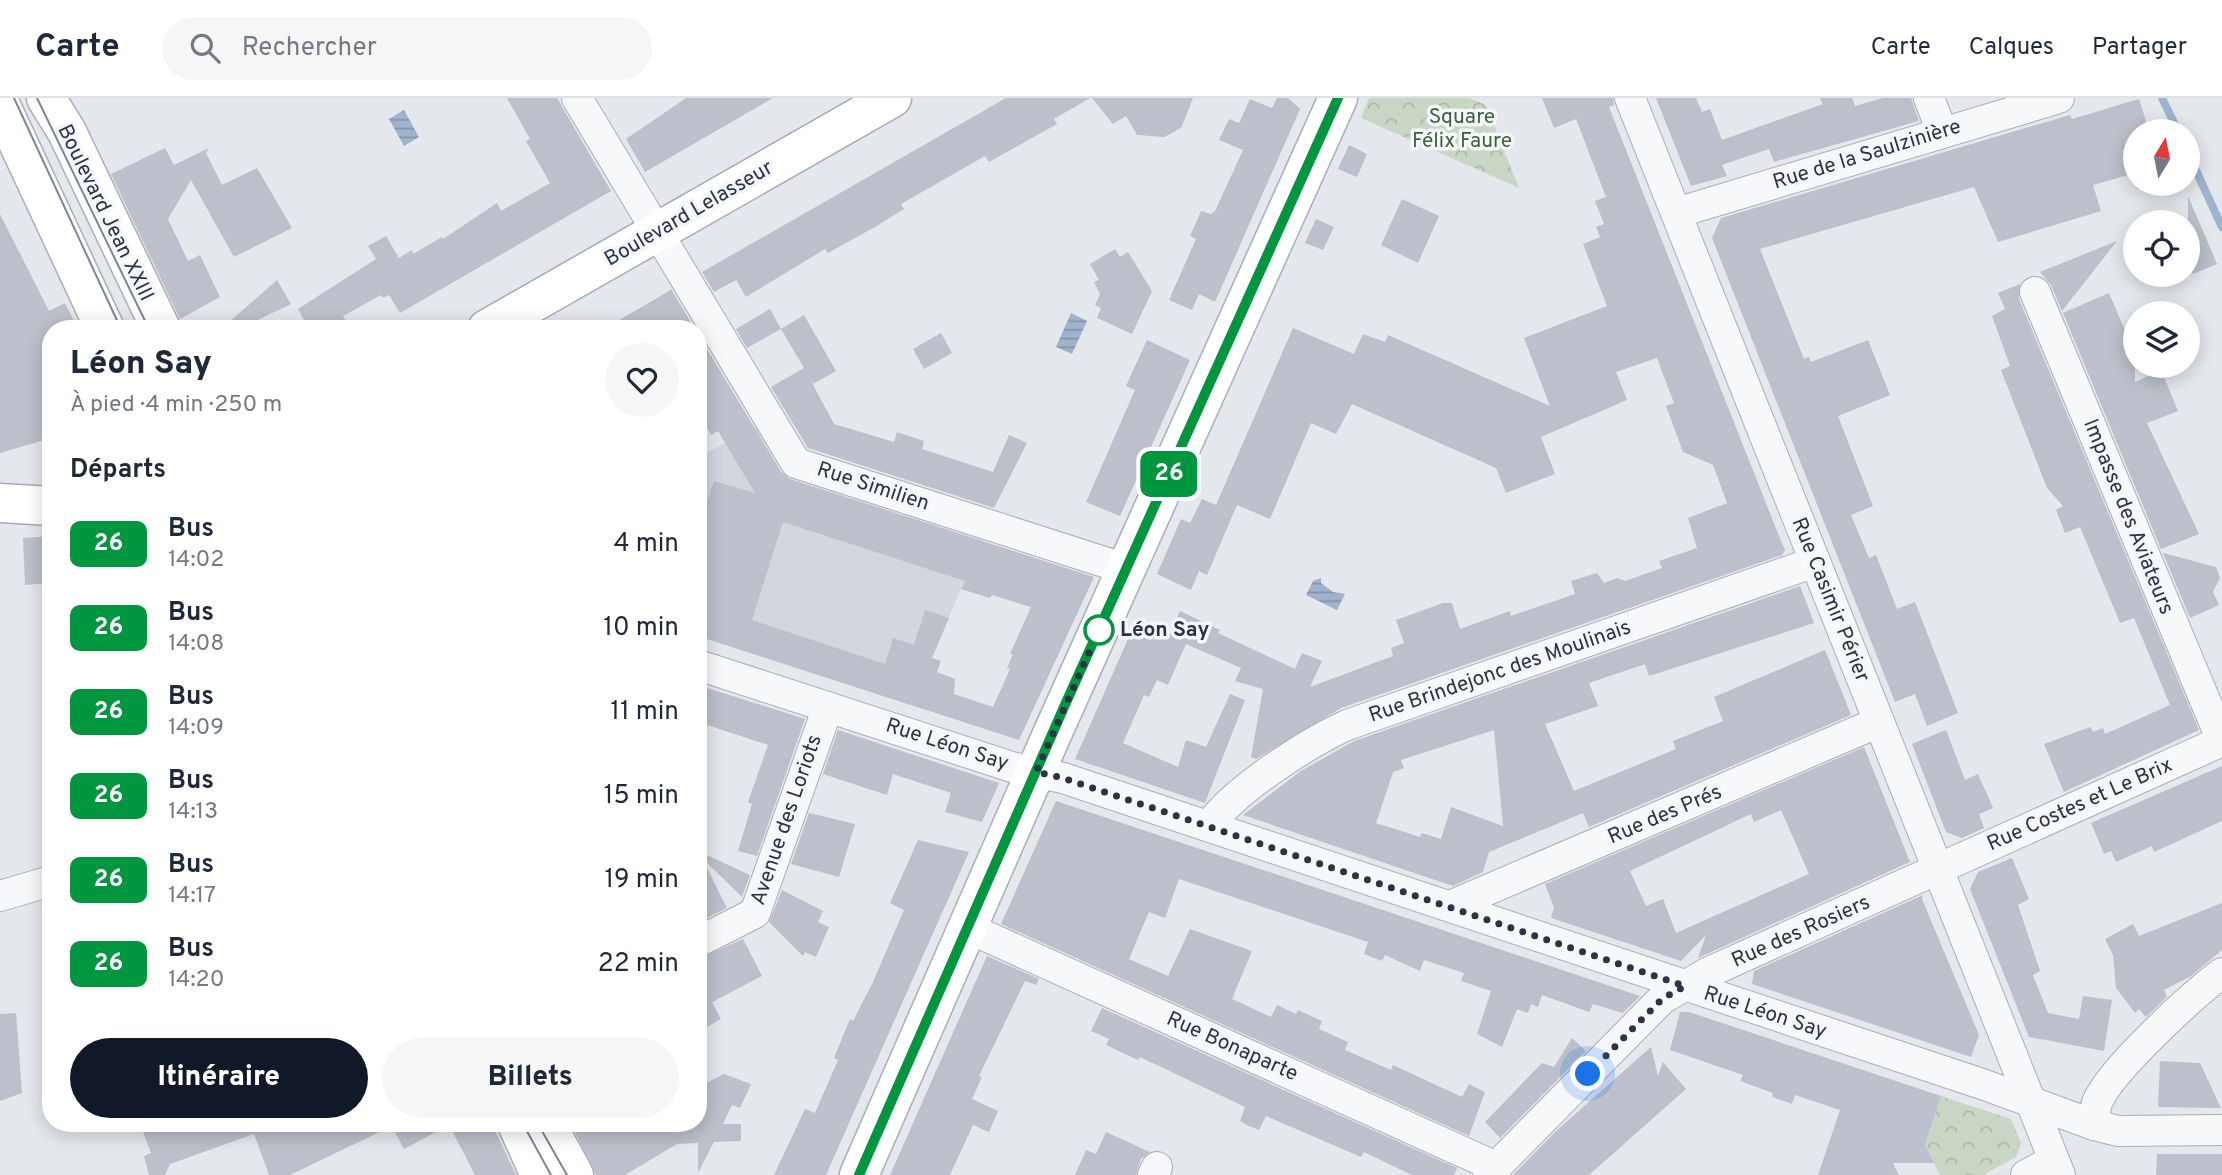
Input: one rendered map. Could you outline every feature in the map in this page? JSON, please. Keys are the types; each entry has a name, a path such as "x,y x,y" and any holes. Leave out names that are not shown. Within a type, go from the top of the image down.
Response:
{"street":[{"name":"Boulevard Jean XXIII","path":"46,98 84,166 157,320"},
{"name":"Rue Similien","path":"577,98 796,463 1126,569"},
{"name":"Boulevard Lelasseur","path":"503,320 892,98"},
{"path":"859,1175 1126,569 1338,98"},
{"name":"Rue Casimir Périer","path":"1630,98 2057,1167"},
{"path":"1929,98 1942,132"},
{"name":"Rue de la Saulzinière","path":"1676,213 2059,98"},
{"path":"0,104 101,320"},
{"name":"Impasse des Aviateurs","path":"2035,292 2222,741"},
{"path":"4,502 42,491"},
{"path":"4,502 42,505"},
{"name":"Rue Brindejonc des Moulinais","path":"1209,826 1231,800 1325,735 1347,725 1815,562"},
{"name":"Rue Léon Say","path":"707,668 1209,826 2033,1102 2094,1125 2118,1130 2222,1130"},
{"name":"Avenue des Loriots","path":"707,937 755,913 828,707"},
{"name":"Rue des Prés","path":"1450,906 1879,722"},
{"name":"Rue Costes et Le Brix","path":"1938,870 2222,741"},
{"name":"Rue des Rosiers","path":"1492,1171 1662,999 1938,870"},
{"path":"0,897 42,884"},
{"name":"Rue Bonaparte","path":"968,928 1492,1171"},
{"path":"2094,1125 2098,1102 2131,1059 2156,1030 2222,973"},
{"path":"521,1132 540,1175"},
{"path":"550,1132 574,1175"},
{"path":"2026,1175 2057,1167"}],"shaded area":[{"path":"755,426 784,477 982,540 911,705 707,639 707,453"}],"green space":[{"name":"Square Félix Faure","path":"1369,98 1469,98 1486,105 1519,188 1361,118"},
{"path":"1941,1096 2011,1119 2021,1143 2016,1157 1983,1175 1940,1175 1925,1145"}],"water":[{"path":"404,110 419,137 404,146 389,119"},
{"path":"1071,313 1087,321 1072,354 1056,347"},
{"path":"1321,578 1321,583 1333,592 1345,594 1337,610 1306,595 1313,581"}],"building":[{"path":"507,98 557,98 611,191 400,313 389,295 383,298 381,295 343,316 345,320 304,320 298,309 376,259 368,246 386,236 399,258 412,250 413,254 442,237 443,239 497,203 501,211 550,183 526,141 530,139"},
{"path":"686,98 773,98 645,172 626,139"},
{"path":"1006,98 1090,98 1054,119 1057,124 989,162 985,156 901,204 904,209 875,227 828,253 825,249 746,297 736,280 714,292 702,272"},
{"path":"1092,98 1193,98 1181,128 1164,137 1137,135 1126,116 1113,124"},
{"path":"1277,98 1288,98 1300,109 1215,302 1199,294 1192,310 1169,300 1196,239 1190,236 1201,211 1211,214 1215,211 1243,150 1219,140 1229,119 1239,123 1250,99 1272,108"},
{"path":"1542,98 1613,98 1614,105 1609,107 1785,550 1782,555 1341,708 1256,759 1251,757 1263,689 1235,681 1241,668 1186,644 1168,685 1157,680 1149,697 1144,695 1123,743 1178,767 1186,740 1206,747 1230,694 1245,700 1205,803 1075,759 1136,621 1169,636 1180,611 1220,630 1218,633 1295,669 1302,653 1322,661 1310,687 1393,656 1391,648 1404,643 1396,620 1443,603 1452,603 1460,629 1510,611 1511,616 1575,594 1571,581 1597,573 1604,583 1617,578 1625,581 1662,568 1659,561 1697,548 1688,518 1727,503 1713,465 1683,452 1666,406 1674,403 1657,358 1616,372 1627,400 1541,437 1555,474 1506,493 1496,468 1352,404 1336,434 1311,423 1270,519 1237,505 1207,575 1199,571 1191,590 1157,574 1181,519 1190,523 1202,499 1216,505 1293,328 1354,354 1363,334 1385,342 1388,335 1550,406 1524,338 1607,306 1583,244 1600,237 1596,227 1604,224 1595,201 1606,197 1576,119 1554,128"},
{"path":"1656,98 1696,98 1702,112 1710,109 1722,140 1823,104 1820,98 1852,98 1855,106 1883,98 1911,98 1919,121 1774,162 1769,149 1722,165 1727,176 1691,186"},
{"path":"2139,99 2145,119 2123,119 2123,176 2093,185 2101,211 1998,242 1974,187 1760,249 1804,359 1809,357 1811,362 1868,340 1890,395 1838,416 1873,506 1851,515 1869,558 1876,555 1897,609 1915,602 1958,713 1927,726 1915,694 1895,702 1712,238 1721,218 2070,115 2072,119"},
{"path":"1349,145 1367,154 1357,177 1338,169"},
{"path":"165,148 174,165 209,148 206,153 222,185 257,168 292,228 234,257 191,180 168,219 188,261 200,255 220,297 180,319 111,174"},
{"path":"2188,196 2194,210 2188,210"},
{"path":"1402,199 1439,216 1418,263 1381,245"},
{"path":"0,214 49,311 65,303 74,320 42,320 42,441 0,453"},
{"path":"1316,219 1334,227 1323,250 1305,243"},
{"path":"2200,224 2217,264 2200,271"},
{"path":"2117,241 2062,311 2051,285 2040,272"},
{"path":"1115,249 1120,257 1128,252 1152,291 1132,334 1097,318 1101,308 1095,305 1100,294 1094,282 1099,280 1090,264"},
{"path":"277,280 291,304 258,320 231,320"},
{"path":"2020,284 2019,299 2199,730 2064,792 2044,744 2090,727 2093,732 2103,728 2105,734 2170,705 2134,618 2120,623 2080,527 2065,533 2056,510 2063,506 2047,488 2001,370 2010,366 1992,316 2005,309 1998,293"},
{"path":"671,289 690,320 619,320"},
{"path":"2109,293 2123,326 2123,378 2135,378 2135,382 2144,378 2164,378 2178,411 2147,423 2199,534 2161,549 2063,313"},
{"path":"770,309 781,329 747,348 736,329"},
{"path":"804,315 836,371 813,384 810,379 834,424 894,442 897,432 924,441 922,449 993,472 1009,435 1027,443 994,508 808,448 771,387 804,368 781,329"},
{"path":"941,333 952,353 924,369 913,349"},
{"path":"1147,340 1190,360 1120,516 1086,502 1135,390 1126,386"},
{"path":"707,349 781,472 790,479 1094,577 1019,740 707,639 707,501 714,481 755,493 718,431 711,435 707,428","holes":["783,522 965,581 961,589 1031,607 1010,654 1013,654 1007,668 1010,669 993,707 954,694 955,679 937,672 941,661 932,658 949,618 925,610 914,645 893,638 885,664 752,620"]},
{"path":"42,537 42,584 25,585 23,538"},
{"path":"2163,553 2216,567 2220,578 2213,592 2219,605 2190,618"},
{"path":"1800,586 1814,623 1649,676 1645,664 1589,683 1598,706 1545,724 1574,791 1676,749 1673,741 1723,721 1714,697 1825,650 1851,715 1589,827 1583,813 1489,852 1483,872 1453,886 1243,815 1301,771 1354,741","holes":["1494,730 1503,826 1451,807 1441,839 1422,833 1420,837 1376,823 1393,772 1404,768 1401,760"]},
{"path":"707,688 805,719 757,856 738,851 752,804 748,802 768,745 707,725"},
{"path":"838,730 999,783 982,822 945,812 951,793 893,774 887,795 823,774"},
{"path":"1946,730 1965,780 1978,774 1993,808 1979,814 1984,828 1962,838 1946,832 1912,744"},
{"path":"1864,747 1910,862 1698,958 1706,935 1681,961 1551,918 1554,908 1545,884","holes":["1781,810 1809,874 1676,933 1663,899 1646,906 1630,871 1751,814 1754,822"]},
{"path":"2222,766 2222,821 2154,852 2152,846 2116,862 2111,851 2104,854 2091,823"},
{"path":"1056,801 1640,996 1623,1013 1593,1004 1589,1012 1542,995 1538,1007 1531,1004 1528,1013 1517,1009 1502,1047 1477,1034 1491,991 1461,981 1464,973 1424,960 1420,971 1385,955 1382,961 1364,954 1368,942 1179,879 1165,918 1149,912 1129,959 1168,976 1190,929 1252,951 1232,999 1271,1017 1277,1005 1296,1014 1298,1010 1322,1021 1319,1029 1348,1042 1345,1050 1391,1070 1393,1065 1462,1097 1469,1084 1485,1092 1469,1136 1001,924"},
{"path":"809,813 855,824 839,877 791,864"},
{"path":"918,840 969,852 826,1175 774,1175 805,1109 815,1113 838,1060 834,1058 850,1019 853,1021 873,982 904,910 890,903"},
{"path":"707,855 750,875 742,897 707,863"},
{"path":"2012,858 2029,899 2018,905 2040,971 2033,975 2048,1013 2079,1019 2083,996 2112,1000 2104,1051 2029,1037 1970,889 1978,872"},
{"path":"707,868 727,908 707,918"},
{"path":"782,890 823,911 818,922 829,927 816,957 805,952 803,956 769,922"},
{"path":"1923,895 1922,899 1979,1035 1971,1057 1752,984 1754,971"},
{"path":"2222,903 2222,950 2191,976 2164,990 2167,997 2146,1017 2139,1009 2135,1013 2116,988 2113,955 2105,939 2133,924 2139,936"},
{"path":"743,939 762,976 712,1002 721,1019 707,1027 707,955"},
{"path":"987,956 1039,979 1036,985 1025,981 979,1076 982,1077 972,1099 998,1111 989,1132 973,1125 950,1175 890,1175"},
{"path":"1102,1008 1457,1168 1454,1175 1412,1175 1364,1152 1361,1157 1266,1116 1259,1130 1249,1126 1240,1121 1245,1107 1140,1057 1138,1060 1106,1045 1109,1039 1091,1031"},
{"path":"1680,1012 1689,1012 1941,1096 1925,1145 1934,1163 1893,1163 1899,1175 1818,1175 1840,1110 1795,1095 1792,1104 1772,1097 1773,1093 1740,1081 1743,1075 1670,1050"},
{"path":"16,1013 22,1093 0,1101 0,1014"},
{"path":"1572,1038 1586,1051 1500,1138 1485,1122 1542,1063 1554,1067"},
{"path":"1651,1047 1658,1076 1663,1062 1686,1089 1589,1175 1513,1175 1556,1131"},
{"path":"2160,1061 2200,1063 2221,1108 2158,1107"},
{"path":"724,1074 751,1084 740,1108 732,1105 723,1124 741,1124 741,1141 714,1142 698,1173 698,1143 677,1144 625,1175 596,1175 575,1132 707,1132 707,1082"},
{"path":"143,1132 380,1132 290,1175 269,1175 254,1134 170,1164 165,1175 149,1175 144,1156 151,1153"},
{"path":"395,1132 436,1132 404,1149"},
{"path":"453,1132 496,1132 516,1175 475,1175"},
{"path":"1106,1132 1150,1152 1141,1159 1136,1175 1075,1175 1086,1150 1096,1154"},
{"path":"2157,1154 2222,1154 2222,1175 2156,1175"}],"waterway":[{"path":"2162,98 2172,119"},
{"path":"2200,179 2222,227"}],"tram line":[{"path":"14,98 117,320"},
{"path":"37,98 145,320"},
{"path":"527,1132 551,1175"},
{"path":"543,1132 567,1175"}],"bus line":[{"name":"26","path":"859,1175 1064,707 1338,98"}],"place":[{"name":"Léon Say","path":"1099,630"}],"route":[{"path":"1099,630 1036,772 1063,778 1685,986 1662,999 1588,1074"}]}
